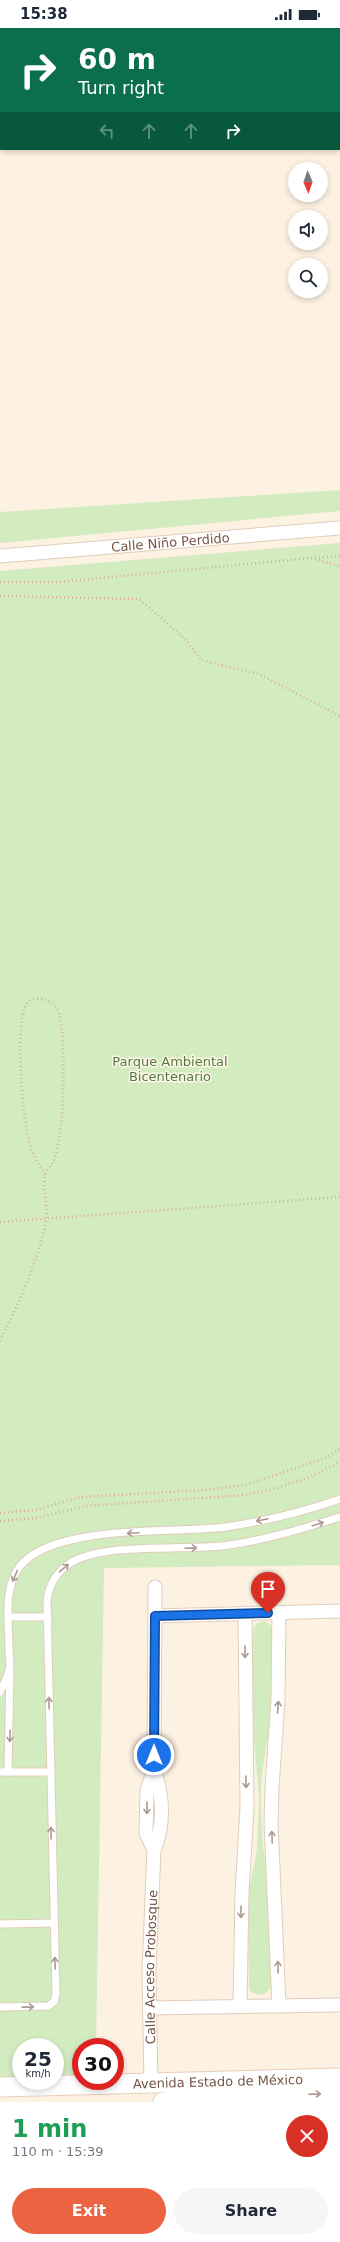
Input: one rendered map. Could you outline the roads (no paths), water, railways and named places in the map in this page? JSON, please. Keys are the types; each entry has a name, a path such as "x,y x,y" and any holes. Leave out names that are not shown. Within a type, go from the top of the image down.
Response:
{"main road":[{"name":"Avenida Estado de México","path":"0,2087 340,2078"},
{"name":"Avenida Estado de México","path":"162,2102 340,2093"}],"street":[{"name":"Calle Niño Perdido","path":"0,556 340,528"},
{"name":"Calle Acceso Probosque","path":"151,2084 149,2008 154,1850 160,1835 161,1815 160,1787 154,1770 155,1587"},
{"path":"155,1616 340,1611"},
{"path":"279,1612 278,1700 272,1787 279,2006"},
{"path":"240,2006 242,1893 247,1807 244,1613"},
{"path":"149,2008 340,2005"}],"lane":[{"path":"8,1772 10,1669 9,1599 15,1574 22,1563 32,1554 55,1543 95,1535 197,1529 254,1522 288,1515 340,1499"},
{"path":"0,2007 45,2007 54,2002 56,1995 53,1923 48,1617 49,1590 53,1580 60,1570 73,1561 101,1553 191,1549 248,1542 291,1532 340,1517"},
{"path":"9,1617 48,1617"},
{"path":"0,1692 10,1669"},
{"path":"0,1772 50,1772"},
{"path":"0,1924 53,1923"}],"park label":[{"name":"Parque Ambiental Bicentenario","path":"170,1068"}]}
